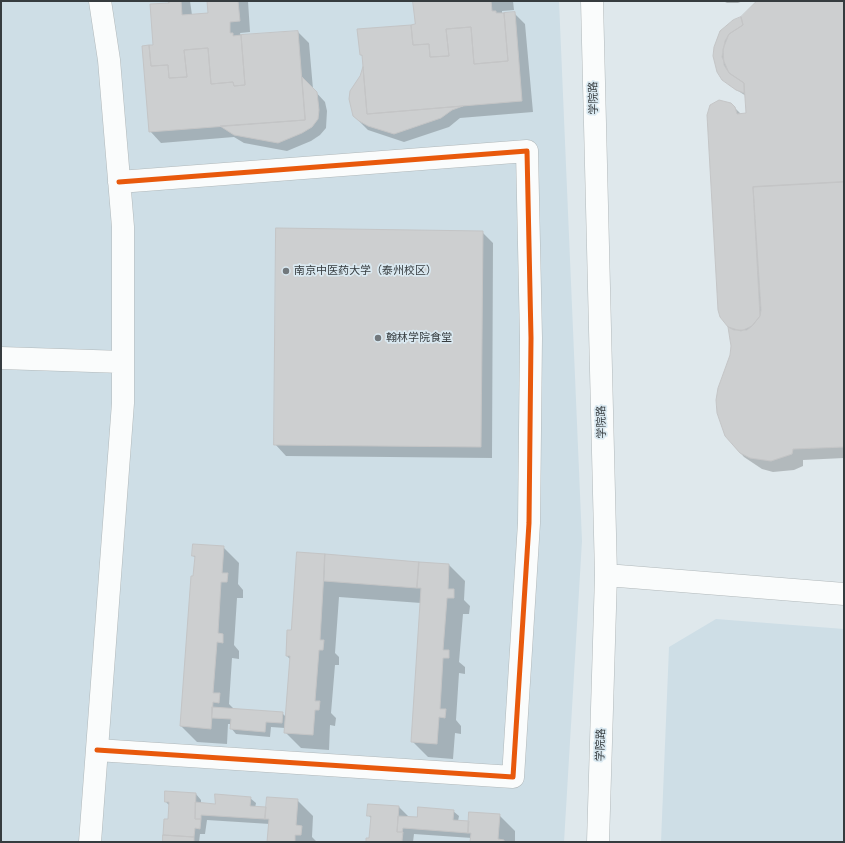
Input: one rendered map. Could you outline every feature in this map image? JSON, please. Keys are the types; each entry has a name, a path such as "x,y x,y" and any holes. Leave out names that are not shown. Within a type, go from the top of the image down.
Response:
{"street":[{"path":"90,842 123,403 122,227 109,60 100,1"},
{"name":"学院路","path":"592,1 606,575 598,842"},
{"path":"97,750 513,777 529,523 531,338 527,151 119,182"},
{"path":"1,358 123,362"},
{"path":"606,575 844,594"}],"shaded area":[{"name":"南京中医药大学（泰州校区）","path":"1,1 559,1 582,541 564,842 1,842"},
{"path":"716,619 844,629 844,842 661,842 669,647"}],"building":[{"path":"168,1 181,1 182,15 208,13 207,1 238,1 240,21 230,22 230,33 233,33 233,36 241,35 245,85 234,86 233,82 211,84 208,48 184,50 187,77 169,78 168,65 151,66 149,45 153,45 150,4 169,3"},
{"path":"413,1 491,1 492,11 496,11 496,13 504,13 508,61 474,64 471,27 446,29 449,56 430,57 429,44 413,45 411,25 415,24"},
{"path":"757,1 844,1 844,182 753,187 761,310 760,316 752,326 741,331 728,327 720,317 718,310 707,115 710,105 719,100 731,103 735,107 737,114 746,113 744,83 729,73 724,65 723,49 729,34 743,25 741,17"},
{"path":"515,12 522,101 367,114 362,55 360,55 357,29 411,25 413,45 429,44 430,57 449,56 446,29 471,27 474,64 508,61 504,13"},
{"path":"741,17 743,25 729,34 725,41 722,57 729,73 744,83 744,93 736,90 722,80 717,72 713,56 714,47 720,31 733,20"},
{"path":"298,31 305,120 149,132 142,46 149,45 151,66 168,65 169,78 187,77 184,50 208,48 211,84 233,82 234,86 245,85 241,35"},
{"path":"363,67 367,114 463,106 452,110 441,118 394,134 368,126 353,116 349,99 350,91 360,76"},
{"path":"302,77 317,92 319,110 318,119 312,127 302,133 278,143 234,135 220,126 305,120"},
{"path":"844,182 844,447 793,449 792,454 771,461 750,458 740,453 725,436 717,413 716,400 718,388 730,355 731,346 728,327 734,330 747,330 760,316 753,187"},
{"name":"翰林学院食堂","path":"276,228 483,231 481,447 274,445"},
{"path":"193,544 224,546 222,573 228,573 227,582 221,582 218,633 223,634 223,643 217,642 213,693 220,693 219,703 213,702 211,729 180,726 191,576 193,576 195,556 192,556"},
{"path":"297,552 325,554 320,640 324,640 323,650 319,650 315,701 320,701 319,710 315,710 313,735 284,733 290,656 286,656 287,630 291,630"},
{"path":"325,554 419,562 417,588 324,581"},
{"path":"419,562 449,564 448,589 454,589 454,598 447,598 443,650 449,650 449,658 443,658 440,709 446,709 445,718 439,717 437,744 411,742 421,588 417,588"},
{"path":"212,707 283,712 282,723 266,722 265,732 230,729 231,719 212,718"},
{"path":"165,791 196,793 195,819 201,819 200,829 195,828 194,837 163,835 164,819 168,819 169,802 165,802"},
{"path":"215,794 251,797 250,806 266,807 265,819 201,815 201,819 195,819 195,802 215,804"},
{"path":"267,797 298,799 296,825 302,826 301,835 295,835 295,842 267,842 269,819 265,819"},
{"path":"368,804 399,806 397,832 403,832 402,841 366,842 366,838 369,838 371,816 367,816"},
{"path":"418,807 454,810 453,820 469,821 468,833 403,828 402,832 397,832 398,816 417,817"},
{"path":"469,812 500,814 498,839 504,840 504,842 470,842 471,833 468,833"},
{"path":"163,835 194,837 194,842 163,842"}],"cycle path":[{"path":"97,750 513,777 529,523 531,338 527,151 119,182"}],"place":[{"name":"南京中医药大学（泰州校区）","path":"286,271"},
{"name":"翰林学院食堂","path":"378,338"}]}
